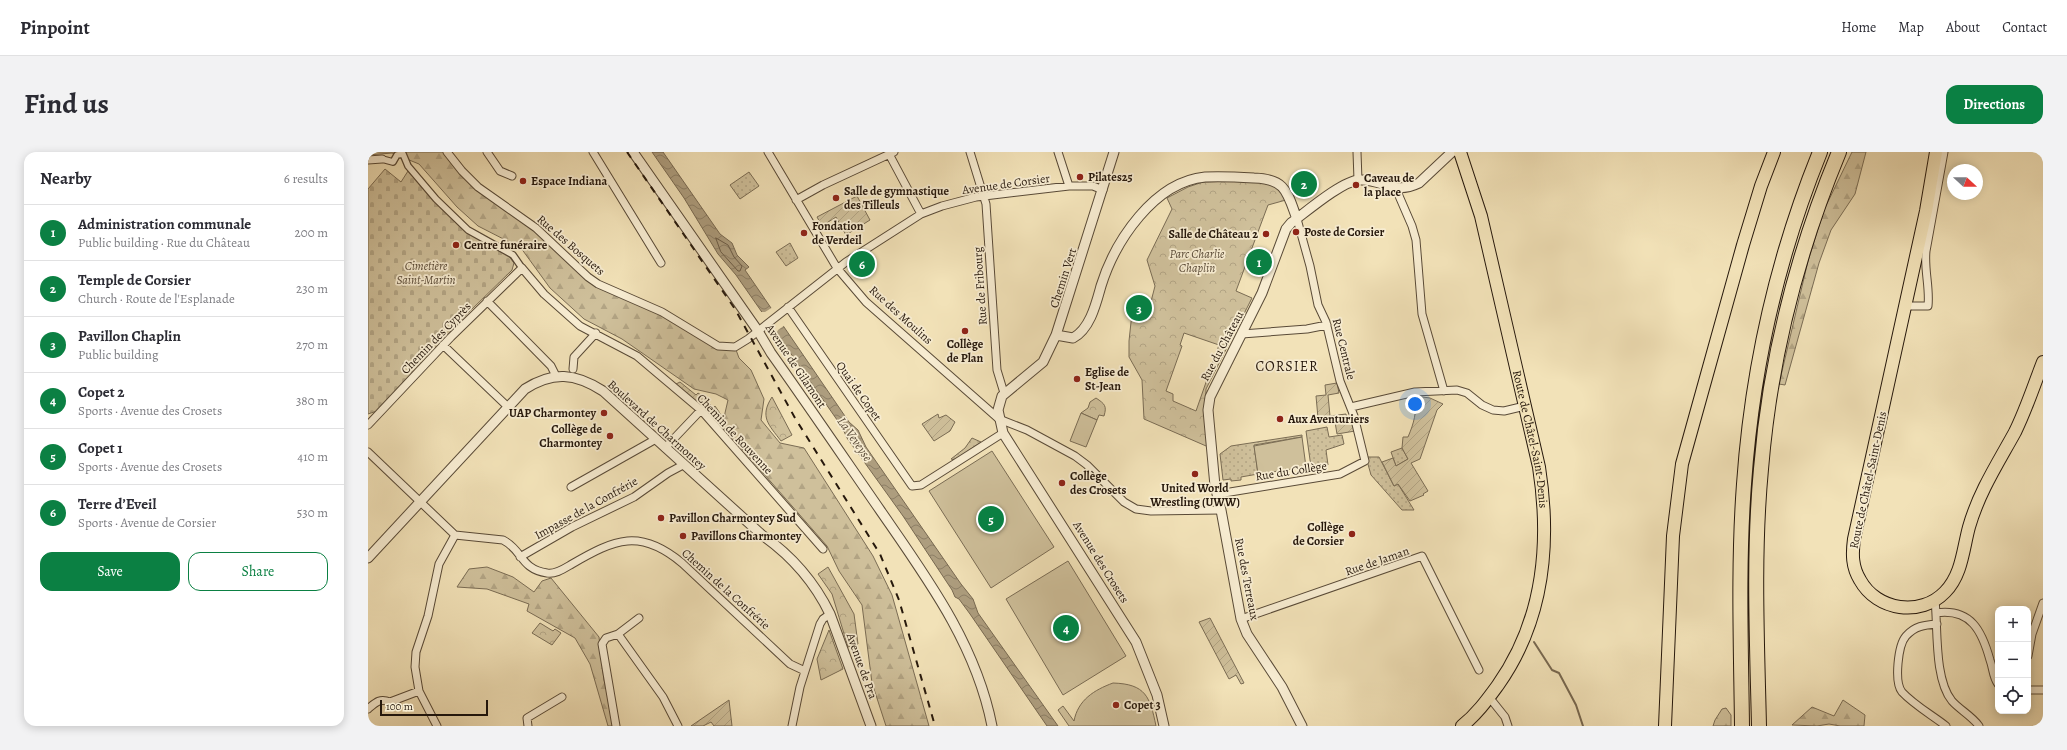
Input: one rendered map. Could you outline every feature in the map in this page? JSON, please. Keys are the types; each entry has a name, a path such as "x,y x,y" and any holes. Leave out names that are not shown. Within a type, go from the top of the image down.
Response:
{"highway":[{"path":"1742,726 1741,547 1744,478 1752,406 1762,346 1780,270 1800,206 1820,152"},
{"path":"1759,726 1756,549 1761,469 1767,417 1780,342 1793,285 1814,217 1839,152"}],"main road":[{"name":"Route de Châtel-Saint-Denis","path":"1460,152 1481,216 1539,467 1544,504 1545,539 1543,574 1535,610 1523,641 1505,676 1470,721 1462,726"},
{"path":"1666,726 1673,536 1682,464 1760,186 1774,152"},
{"name":"Route de Châtel-Saint-Denis","path":"1936,152 1926,211 1858,517 1852,554 1854,568 1862,584 1880,601 1892,605 1913,608 1936,606 1955,577 1977,501 2023,415 2043,362"}],"street":[{"name":"Rue des Bosquets","path":"447,152 462,172 478,187 536,228 588,277 603,286 668,315 713,344 723,347 734,347 761,329"},
{"path":"487,152 500,171 512,176"},
{"path":"593,152 661,263"},
{"name":"Avenue de Gilamont","path":"634,152 761,329 771,353 922,571 963,638 980,678 992,726"},
{"name":"Rue des Moulins","path":"768,152 837,268 870,306 933,359 999,419"},
{"name":"Rue de Fribourg","path":"970,152 986,204 997,370 1004,393"},
{"path":"1058,152 1069,186"},
{"name":"Chemin Vert","path":"1004,393 1043,362 1056,335 1104,190 1114,152"},
{"path":"1357,152 1358,180 1396,188 1419,183 1452,152"},
{"path":"1905,306 1928,306 1929,288 1926,272 1926,251 1944,152"},
{"path":"796,200 892,153 921,214"},
{"name":"Chemin de Rouvenne","path":"368,160 382,159 393,162 397,155 403,154 408,166 436,199 468,230 513,255 544,294 580,326 596,333 637,356 701,410 823,549"},
{"path":"1056,335 1073,338 1081,331 1091,316 1108,267 1122,240 1144,211 1162,195 1185,183 1204,177 1262,178 1274,181 1284,188 1297,219"},
{"name":"Rue du Château","path":"1218,494 1215,486 1209,404 1214,386 1262,293 1286,229 1333,192 1358,180"},
{"name":"Avenue de Corsier","path":"761,329 837,268 921,214 942,206 984,196 1069,186 1093,186 1104,190"},
{"path":"1396,188 1412,226 1416,240 1422,314 1444,391"},
{"name":"Rue Centrale","path":"1297,219 1310,266 1318,305 1327,325 1340,381 1354,416 1364,461"},
{"name":"Chemin des Cyprès","path":"368,425 443,345 522,268"},
{"path":"487,301 551,366 556,376"},
{"name":"Quai de Copet","path":"788,307 912,486 920,485 1003,433"},
{"path":"1242,334 1307,329 1327,325"},
{"path":"573,370 574,357 596,333"},
{"path":"443,345 507,406"},
{"name":"Boulevard de Charmontey","path":"368,558 507,406 533,384 543,378 556,376 579,379 603,391 683,465 762,535 780,548 802,569 821,596 830,614"},
{"path":"1351,407 1415,392 1457,390 1467,393 1482,405 1493,410 1504,411 1525,406"},
{"path":"1004,393 999,402 999,419 1027,430 1075,456 1091,469 1124,502 1136,509 1150,511 1222,510"},
{"path":"665,448 701,410"},
{"name":"Avenue des Crosets","path":"999,419 1003,433 1136,642 1157,695 1164,726"},
{"path":"571,487 656,439"},
{"path":"368,452 455,535 503,540 508,543 520,557"},
{"name":"Rue du Collège","path":"1218,494 1340,474 1364,461"},
{"name":"Impasse de la Confrérie","path":"520,557 572,527 634,497 662,477 683,465"},
{"name":"Rue des Terreaux","path":"1218,494 1241,620 1247,634 1282,687 1302,726"},
{"path":"437,726 419,691 415,667 416,652 428,616 439,564 455,535"},
{"name":"Chemin de la Confrérie","path":"520,557 534,571 549,574 562,570 601,547 630,540 647,543 665,550 682,563 790,664 805,671"},
{"name":"Rue de Jaman","path":"1241,620 1422,556 1480,670"},
{"path":"2031,642 2043,604"},
{"path":"1979,726 1951,700 1945,689 1940,669 1936,606 1960,613 1977,627 1984,641 1996,678"},
{"path":"792,726 805,671 820,624 823,619 830,614"},
{"name":"Avenue de Pra","path":"830,614 871,726"},
{"path":"616,726 602,644 606,638 618,634 639,618"},
{"path":"1937,624 1922,625 1905,637 1898,663 1898,681 1901,691 1946,726"},
{"path":"618,634 663,697 678,726"},
{"path":"2031,690 2043,690"},
{"path":"368,709 377,701 383,699 390,702 419,691"},
{"path":"528,726 527,718 562,696"},
{"path":"1489,697 1505,717 1508,726"}],"green space":[{"path":"368,152 447,152 462,171 536,228 588,277 645,304 713,344 735,347 739,358 751,370 764,399 761,420 780,443 804,448 873,556 892,595 929,726 886,726 872,683 862,605 839,571 827,546 722,426 728,400 716,394 694,389 622,339 584,319 550,288 521,248 478,226 457,207 419,164 392,153 368,155"},
{"path":"1852,152 1866,152 1855,194 1831,230 1819,263 1785,385 1779,384 1808,261 1824,210"},
{"name":"Cimetière Saint-Martin","path":"385,169 401,182 408,171 449,216 470,233 504,252 514,263 512,270 469,312 377,411 368,414 368,189"},
{"path":"749,172 759,186 740,199 730,185"},
{"name":"Parc Charlie Chaplin","path":"1203,182 1261,182 1277,188 1286,200 1268,205 1236,291 1252,298 1206,389 1205,427 1213,449 1144,419 1142,380 1129,357 1132,313 1147,317 1155,286 1147,260 1172,209 1167,198 1188,187","holes":["1184,333 1219,345 1196,411 1173,401 1173,394 1166,391 1182,346 1180,345"]},
{"path":"857,196 870,220 846,235 836,217 822,226 817,217"},
{"path":"790,243 798,258 786,266 776,252"},
{"path":"680,382 696,395 698,393 708,400 701,408 674,385"},
{"path":"1337,383 1339,393 1328,395 1330,416 1346,414 1347,420 1353,419 1355,431 1337,434 1335,422 1326,422 1325,417 1318,418 1316,396 1326,395 1325,385"},
{"path":"1415,396 1430,398 1443,404 1437,410 1420,459 1411,463 1428,491 1423,494 1424,495 1410,501 1398,484 1394,486 1382,462 1393,458 1396,466 1408,459 1402,448 1403,437 1408,437 1413,422 1416,407"},
{"path":"772,397 792,435 781,441 767,420 766,410"},
{"path":"1096,398 1105,407 1104,416 1099,415 1097,420 1081,413 1088,408 1090,402"},
{"path":"710,404 713,408 715,406 724,419 722,426 727,432 724,435 704,410"},
{"path":"1081,413 1097,420 1086,447 1070,441"},
{"path":"938,414 939,418 946,415 955,422 950,431 934,441 922,424"},
{"path":"1327,427 1329,437 1342,435 1344,444 1326,450 1328,465 1311,467 1306,431"},
{"path":"1302,435 1302,437 1254,445 1258,474 1241,477 1241,480 1223,480 1220,454 1231,446"},
{"path":"1302,437 1306,467 1258,474 1254,446"},
{"path":"972,438 981,442 955,460 951,459 965,448"},
{"path":"1402,448 1408,459 1396,466 1391,452"},
{"path":"992,451 1054,547 991,588 929,491"},
{"path":"1366,457 1379,457 1394,486 1398,484 1414,510 1402,510 1371,475"},
{"path":"1068,561 1126,656 1063,695 1006,599"},
{"path":"487,567 513,577 534,592 542,581 551,578 599,637 604,680 616,726 608,726 590,664 575,638 527,611 529,604 487,589 457,587 469,569"},
{"path":"828,567 854,614 858,644 848,647 832,594 818,574"},
{"path":"1210,618 1244,683 1241,684 1236,675 1229,679 1199,622"},
{"path":"540,623 553,631 555,629 561,633 552,645 532,633"},
{"path":"829,630 843,669 821,680 817,659"},
{"name":"Copet 3","path":"1113,683 1133,686 1140,689 1145,694 1151,707 1156,726 1069,726 1058,710 1063,706 1074,721 1079,707 1088,697 1099,689"},
{"path":"729,700 732,726 714,726 711,722 703,726 691,726"},
{"path":"1843,700 1865,715 1864,726 1840,726 1829,724 1817,726 1792,725 1812,707 1834,716"},
{"path":"1726,708 1731,715 1731,726 1713,726 1722,709"}],"water":[{"name":"La Veveyse","path":"652,152 663,152 720,234 732,243 737,255 749,267 745,270 849,422 858,430 866,447 973,599 978,613 1058,726 1047,726 970,614 959,599 955,597 952,590 903,516 847,438 842,427 736,275 718,254 684,198"}],"pier":[{"path":"773,307 785,325 778,330 775,336 759,312 765,312"}],"waterway":[{"path":"1534,642 1552,670 1559,673 1576,705 1583,726"}],"railway":[{"path":"627,152 735,309 795,418 880,554 899,600 935,726"}],"place":[{"name":"Pilates25","path":"1080,177"},
{"name":"Espace Indiana","path":"523,181"},
{"name":"Temple de Corsier","path":"1304,184"},
{"name":"Caveau de la place","path":"1356,185"},
{"name":"Salle de gymnastique des Tilleuls","path":"836,198"},
{"name":"Poste de Corsier","path":"1296,232"},
{"name":"Fondation de Verdeil","path":"804,233"},
{"name":"Salle de Château 2","path":"1266,234"},
{"name":"Centre funéraire","path":"456,245"},
{"name":"Administration communale","path":"1259,262"},
{"name":"Terre d’Eveil","path":"862,264"},
{"name":"Pavillon Chaplin","path":"1139,308"},
{"name":"Collège de Plan","path":"965,331"},
{"name":"Eglise de St-Jean","path":"1077,379"},
{"name":"UAP Charmontey","path":"604,413"},
{"name":"Aux Aventuriers","path":"1280,419"},
{"name":"Collège de Charmontey","path":"610,436"},
{"name":"United World Wrestling (UWW)","path":"1195,474"},
{"name":"Collège des Crosets","path":"1062,483"},
{"name":"Pavillon Charmontey Sud","path":"661,518"},
{"name":"Copet 1","path":"991,519"},
{"name":"Collège de Corsier","path":"1352,534"},
{"name":"Pavillons Charmontey","path":"683,536"},
{"name":"Copet 2","path":"1066,628"},
{"name":"Copet 3","path":"1116,705"}],"district":[{"name":"CORSIER","path":"1287,366"}]}
